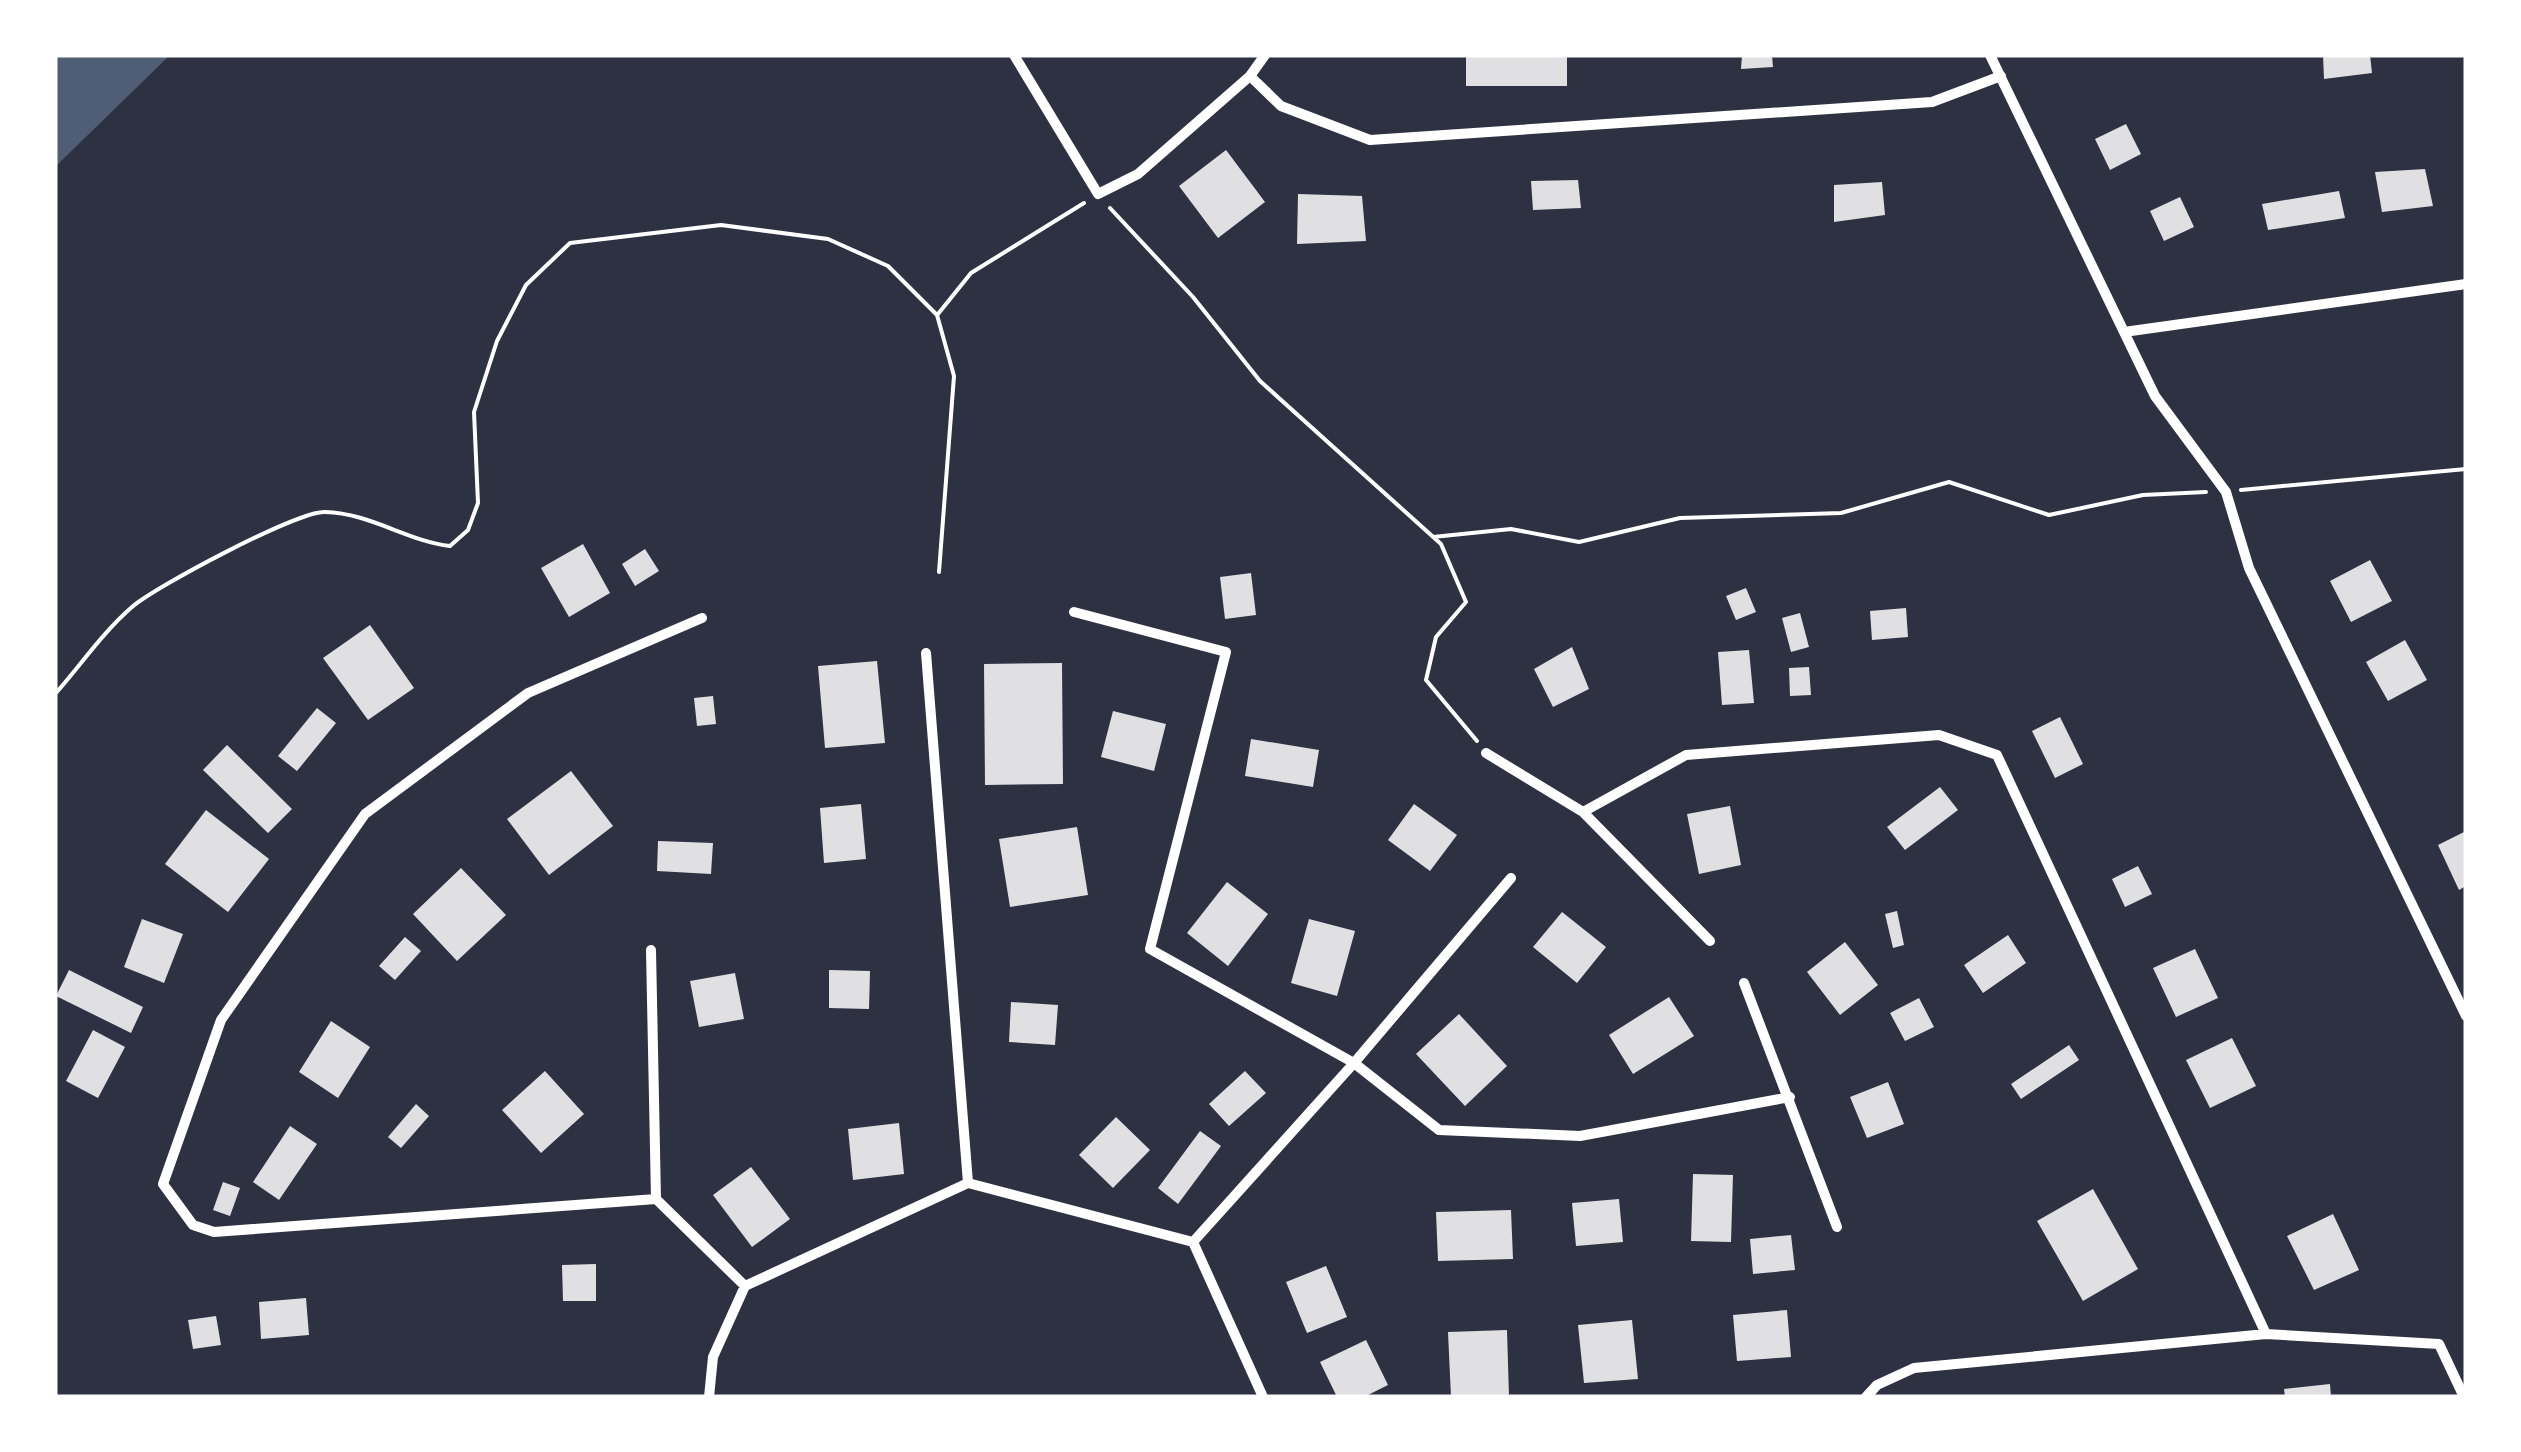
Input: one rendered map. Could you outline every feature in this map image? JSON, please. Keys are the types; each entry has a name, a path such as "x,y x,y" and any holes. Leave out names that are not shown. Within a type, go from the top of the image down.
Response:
{"street":[{"path":"1014,55 1098,194 1138,174 1250,76 1265,55"},
{"path":"1990,55 2154,396 2226,492 2249,568 2466,1016"},
{"path":"1250,76 1281,106 1370,140 1932,102 2000,76"},
{"path":"2124,332 2466,284"},
{"path":"1074,612 1226,652 1150,949 1354,1063 1439,1130 1580,1136 1790,1097"},
{"path":"656,1199 214,1232 193,1225 163,1184 221,1020 365,814 528,693 702,618"},
{"path":"926,653 968,1183"},
{"path":"1583,812 1686,755 1939,735 1997,755 2266,1334"},
{"path":"1486,753 1583,812 1710,941"},
{"path":"1193,1242 1354,1063 1510,878"},
{"path":"651,950 656,1199 745,1286"},
{"path":"1744,983 1836,1227"},
{"path":"709,1397 714,1357 745,1286 968,1183 1193,1242"},
{"path":"1193,1242 1263,1397"},
{"path":"1866,1397 1877,1385 1914,1368 2266,1334 2440,1344 2464,1397"}],"path":[{"path":"938,315 971,273 1098,194 1193,297 1260,380 1440,544 1466,602 1436,637 1426,680 1486,753"},
{"path":"55,694 133,606 238,546 321,511 384,522 428,543 450,546 468,530 478,504 474,412 498,340 526,285 570,243 722,225 828,239 888,266 938,315 954,376 939,572"},
{"path":"1432,537 1512,529 1579,542 1680,518 1841,513 1949,482 2049,515 2143,495 2226,492 2466,469"}],"water":[{"path":"55,55 170,55 55,167"}],"building":[{"path":"1466,55 1567,55 1567,86 1466,86"},
{"path":"1742,55 1772,55 1773,67 1741,69"},
{"path":"2323,55 2370,55 2372,73 2324,79"},
{"path":"2126,124 2141,154 2110,170 2095,139"},
{"path":"1226,150 1265,202 1218,238 1179,186"},
{"path":"2425,169 2433,206 2382,212 2375,172"},
{"path":"1578,180 1581,208 1533,210 1531,181"},
{"path":"1882,182 1885,215 1834,222 1834,185"},
{"path":"2339,191 2345,218 2268,230 2262,204"},
{"path":"1298,194 1362,196 1366,241 1297,244"},
{"path":"2180,197 2194,227 2164,241 2150,211"},
{"path":"583,544 610,593 569,617 541,568"},
{"path":"645,549 659,571 635,586 622,564"},
{"path":"2370,560 2392,601 2351,622 2330,581"},
{"path":"1251,573 1256,615 1225,619 1220,577"},
{"path":"1746,588 1756,612 1736,620 1726,596"},
{"path":"1906,608 1908,637 1872,640 1870,611"},
{"path":"1800,613 1809,647 1791,652 1782,618"},
{"path":"370,625 414,688 368,720 323,658"},
{"path":"2405,640 2427,680 2388,701 2366,662"},
{"path":"1572,647 1589,689 1553,707 1534,669"},
{"path":"1749,650 1754,703 1722,705 1718,652"},
{"path":"877,661 885,743 825,748 818,666"},
{"path":"1062,663 1063,784 985,785 984,664"},
{"path":"1809,667 1811,695 1790,696 1789,668"},
{"path":"713,696 716,724 697,726 694,698"},
{"path":"317,708 336,723 297,771 278,756"},
{"path":"1113,711 1166,724 1154,771 1101,757"},
{"path":"2060,717 2083,764 2055,778 2032,731"},
{"path":"1251,739 1319,750 1313,787 1245,776"},
{"path":"227,745 292,809 268,833 203,770"},
{"path":"571,771 613,826 549,875 507,819"},
{"path":"1940,787 1958,810 1905,850 1887,827"},
{"path":"861,804 866,859 824,863 820,808"},
{"path":"1414,804 1457,835 1430,871 1388,840"},
{"path":"1730,806 1741,865 1699,874 1687,814"},
{"path":"206,810 269,859 228,912 165,864"},
{"path":"1077,827 1088,895 1010,907 999,839"},
{"path":"2466,831 2466,886 2459,890 2438,845"},
{"path":"658,841 713,843 711,874 657,871"},
{"path":"2138,866 2152,894 2125,907 2112,879"},
{"path":"461,868 506,915 457,961 413,914"},
{"path":"1227,882 1268,914 1228,966 1187,933"},
{"path":"1897,911 1904,945 1893,948 1885,914"},
{"path":"1562,912 1606,947 1577,983 1533,947"},
{"path":"142,919 183,934 164,983 124,967"},
{"path":"1309,919 1355,931 1337,996 1291,983"},
{"path":"2008,935 2026,963 1983,993 1964,965"},
{"path":"405,937 421,951 395,980 379,966"},
{"path":"1845,942 1878,985 1840,1015 1807,972"},
{"path":"2195,949 2218,998 2176,1017 2153,968"},
{"path":"69,970 143,1007 131,1033 56,996"},
{"path":"829,970 870,971 869,1009 829,1008"},
{"path":"735,973 744,1019 699,1027 690,981"},
{"path":"1669,997 1694,1036 1633,1074 1609,1035"},
{"path":"1919,998 1934,1027 1905,1041 1890,1013"},
{"path":"1011,1002 1058,1005 1055,1045 1009,1042"},
{"path":"1459,1014 1507,1066 1465,1106 1416,1054"},
{"path":"331,1021 370,1047 338,1098 299,1072"},
{"path":"93,1030 125,1047 98,1098 66,1081"},
{"path":"2232,1038 2256,1086 2210,1108 2186,1060"},
{"path":"2069,1045 2079,1060 2021,1099 2011,1084"},
{"path":"545,1071 584,1114 541,1153 502,1110"},
{"path":"1245,1071 1266,1093 1229,1126 1209,1104"},
{"path":"1888,1082 1904,1124 1867,1138 1850,1097"},
{"path":"416,1104 429,1116 401,1148 388,1137"},
{"path":"1116,1117 1150,1150 1113,1188 1079,1155"},
{"path":"899,1123 904,1174 853,1180 848,1129"},
{"path":"290,1126 317,1144 279,1200 253,1182"},
{"path":"1200,1131 1221,1146 1178,1204 1158,1188"},
{"path":"751,1167 790,1219 752,1247 713,1195"},
{"path":"1693,1174 1733,1175 1731,1242 1691,1241"},
{"path":"223,1182 240,1188 230,1216 213,1210"},
{"path":"2093,1189 2138,1269 2083,1301 2037,1221"},
{"path":"1619,1199 1623,1242 1576,1246 1572,1203"},
{"path":"1511,1210 1513,1259 1438,1261 1436,1212"},
{"path":"2333,1214 2359,1270 2314,1290 2287,1236"},
{"path":"1791,1235 1795,1270 1753,1274 1750,1239"},
{"path":"596,1264 596,1301 563,1301 562,1265"},
{"path":"1326,1266 1347,1317 1307,1333 1286,1282"},
{"path":"306,1298 309,1335 261,1339 259,1302"},
{"path":"1787,1310 1791,1357 1737,1361 1733,1315"},
{"path":"216,1316 221,1345 193,1349 188,1320"},
{"path":"1632,1320 1638,1379 1584,1383 1578,1325"},
{"path":"1507,1330 1509,1397 1451,1397 1448,1332"},
{"path":"1366,1340 1388,1385 1364,1397 1337,1397 1320,1362"},
{"path":"2330,1384 2331,1397 2285,1397 2284,1389"}]}
